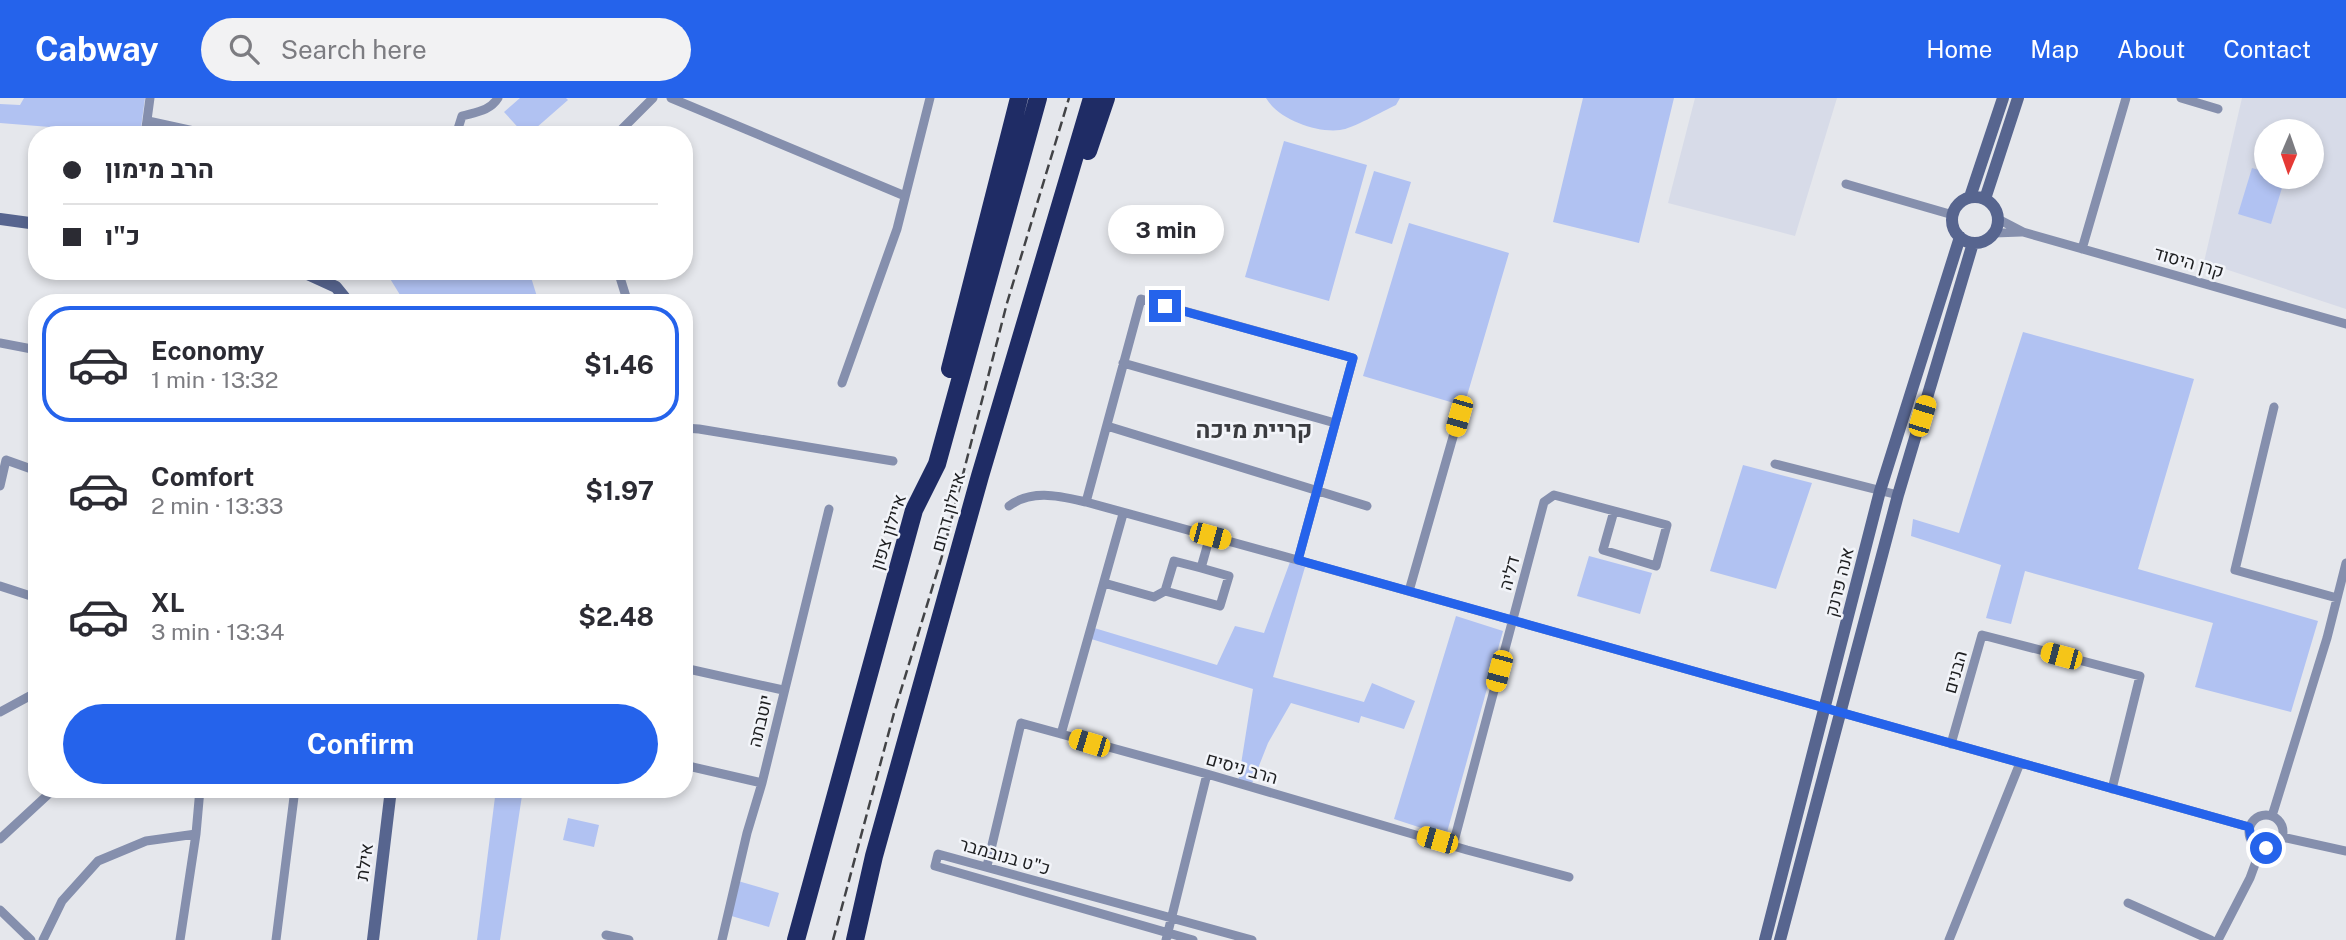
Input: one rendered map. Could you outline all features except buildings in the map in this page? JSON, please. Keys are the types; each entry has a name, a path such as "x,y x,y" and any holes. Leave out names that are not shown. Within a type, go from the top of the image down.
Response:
{"highway":[{"path":"914,510 1019,98"},
{"name":"איילון צפון","path":"796,940 914,510 937,464 1038,98"},
{"name":"איילון דרום","path":"855,940 874,856 1007,382 1092,98"},
{"path":"1007,382 1106,98"}],"street":[{"path":"147,126 150,98"},
{"path":"459,126 462,116 480,112 495,103 498,98"},
{"path":"626,126 653,98"},
{"path":"671,98 905,196"},
{"path":"842,383 897,229 930,98"},
{"path":"1970,197 1986,199 1998,219 1994,233 1981,242 1973,243 1960,237 1952,224 1952,215 1956,206 1970,197 2003,98"},
{"path":"1986,199 2018,98"},
{"path":"2082,249 2126,98"},
{"path":"2181,98 2218,108"},
{"path":"148,121 171,126"},
{"path":"1846,184 1952,215"},
{"path":"0,219 28,223"},
{"name":"קרן היסוד","path":"1998,219 2023,232 2346,324"},
{"name":"קרן היסוד","path":"1994,233 2023,232"},
{"name":"אנה פרנק","path":"1765,940 1880,491 1960,237"},
{"name":"אנה פרנק","path":"1780,940 1898,495 1973,243"},
{"path":"320,280 336,288 341,294"},
{"path":"1086,502 1141,299 1353,358 1298,560"},
{"path":"0,342 28,348"},
{"path":"1123,363 1335,424"},
{"path":"2274,407 2235,570 2337,598"},
{"path":"1409,591 1459,416"},
{"path":"1107,426 1367,506"},
{"path":"693,429 893,461"},
{"path":"0,486 6,460 28,468"},
{"path":"1774,464 1898,495"},
{"path":"1009,506 1022,497 1036,495 1086,502 2249,827"},
{"name":"דליה","path":"1453,845 1544,502 1554,495 1667,525 1656,566 1603,550 1614,511"},
{"name":"יוטבתה","path":"722,940 829,509"},
{"path":"1061,734 1123,514"},
{"path":"1201,568 1210,536"},
{"path":"1104,583 1154,597 1165,591 1220,606 1229,576 1174,561 1165,591"},
{"path":"2272,816 2313,685 2346,563"},
{"path":"0,586 28,595"},
{"name":"הבנים","path":"1951,744 1982,635 2140,676 2112,789"},
{"path":"693,670 783,690"},
{"path":"0,712 28,697"},
{"name":"הרב ניסים","path":"987,866 1021,723 1569,877"},
{"path":"1949,940 2020,763"},
{"path":"693,767 762,783"},
{"path":"1167,937 1207,774"},
{"path":"0,839 44,798"},
{"path":"180,940 199,798"},
{"path":"275,940 294,798"},
{"name":"אילת","path":"373,940 390,798"},
{"path":"2272,816 2280,822 2282,836 2276,845 2261,848 2252,842 2249,827 2256,818 2272,816"},
{"path":"43,940 62,901 98,861 146,841 196,834"},
{"path":"2282,836 2346,854"},
{"path":"2218,940 2250,878 2261,848"},
{"name":"כ\"ט בנובמבר","path":"1193,940 1167,937 936,866 939,854 1252,940"},
{"path":"2128,903 2211,940"},
{"path":"0,910 31,940"},
{"path":"606,935 629,940"}],"shaded area":[{"path":"24,98 145,98 141,126 38,126 0,123 0,104 20,105"},
{"path":"520,98 568,100 538,126 517,126 504,112"},
{"path":"1266,98 1400,98 1396,105 1360,123 1345,129 1330,130 1309,127 1288,118"},
{"path":"1583,98 1674,98 1639,243 1553,222"},
{"path":"1695,98 1837,98 1795,236 1668,203"},
{"path":"2242,98 2346,98 2346,309 2204,262"},
{"path":"1284,141 1367,165 1329,301 1245,277"},
{"path":"2252,168 2254,189 2282,189 2271,224 2238,214"},
{"path":"1374,171 1411,182 1392,244 1355,233"},
{"path":"1409,223 1509,253 1464,406 1363,376"},
{"path":"391,280 532,280 536,294 399,294"},
{"path":"2023,332 2194,379 2138,569 2318,621 2291,712 2195,687 2213,623 2025,571 2011,624 1986,618 2001,565 1911,536 1913,519 1959,533"},
{"path":"1743,465 1812,483 1776,589 1710,571"},
{"path":"1589,556 1652,573 1640,614 1577,596"},
{"path":"1290,562 1305,567 1273,677 1364,702 1372,683 1415,701 1404,729 1361,716 1359,723 1291,703 1268,743 1251,786 1238,783 1253,689 1088,638 1091,627 1217,665 1235,626 1264,633"},
{"path":"1456,616 1503,631 1446,836 1394,819"},
{"path":"495,798 522,798 500,940 477,940"},
{"path":"568,818 599,825 594,847 563,840"},
{"path":"738,881 779,893 769,927 728,915"}],"railway":[{"path":"833,940 894,713 942,556 1007,303 1069,98"}],"district":[{"name":"קריית מיכה","path":"1254,429"}],"route":[{"path":"1165,306 1353,358 1298,560 2249,827 2252,842 2266,848"}]}
